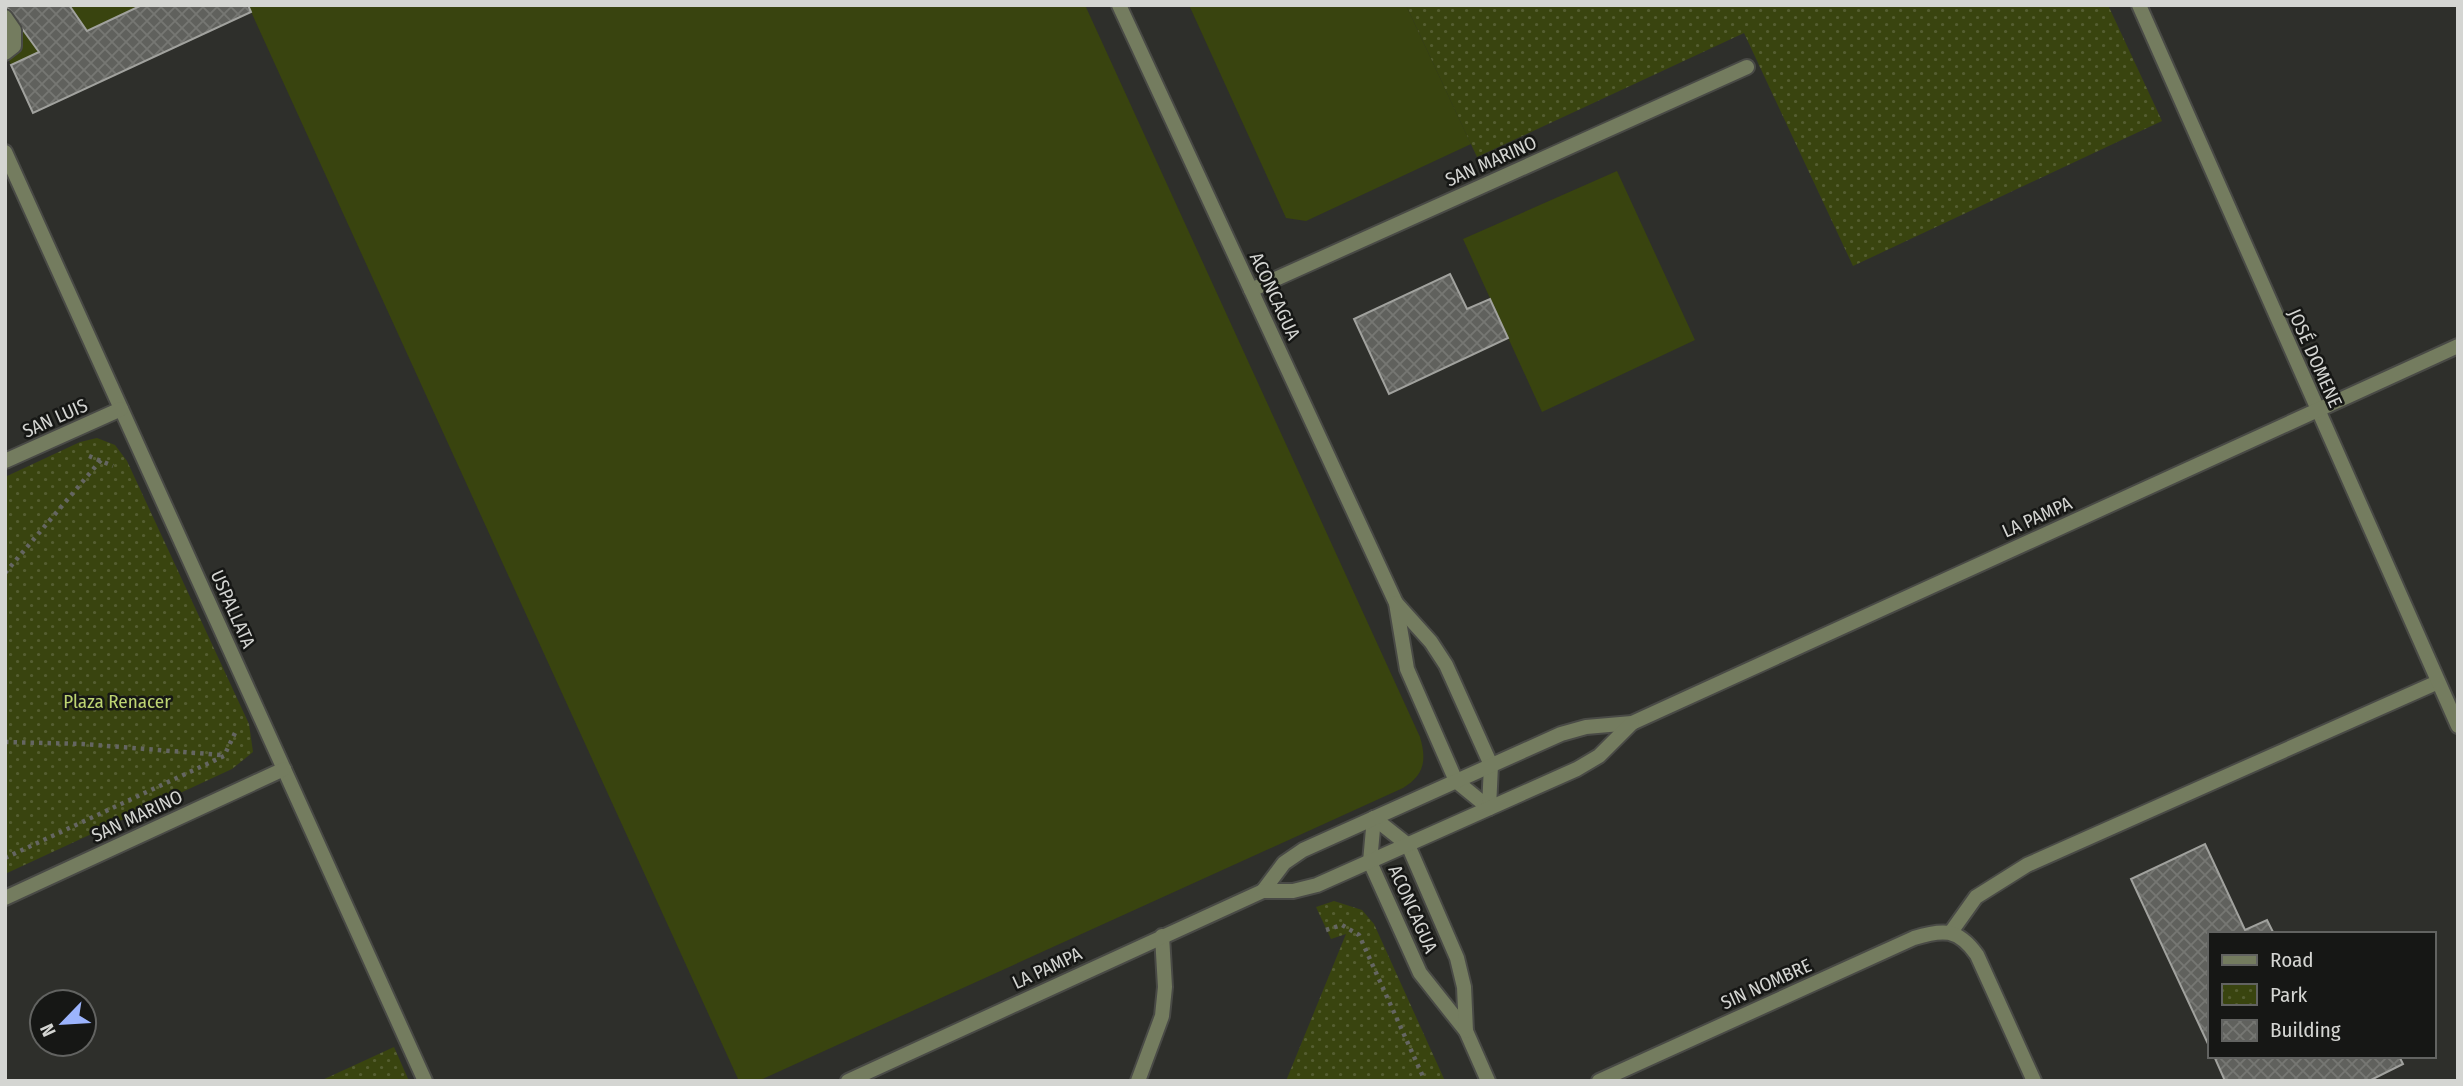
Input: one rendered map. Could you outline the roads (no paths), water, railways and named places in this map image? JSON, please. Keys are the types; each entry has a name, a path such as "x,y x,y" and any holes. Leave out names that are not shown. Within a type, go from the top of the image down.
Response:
{"street":[{"name":"ACONCAGUA","path":"1119,5 1396,603 1407,669 1456,781 1489,808"},
{"name":"JOSÉ DOMENE","path":"2139,5 2458,726"},
{"path":"5,17 16,39 14,46 5,53"},
{"name":"SAN MARINO","path":"1251,290 1747,67"},
{"name":"USPALLATA","path":"5,152 425,1081"},
{"name":"LA PAMPA","path":"848,1081 1263,891 1304,889 1408,845 1587,763 1632,723 2458,346"},
{"name":"SAN LUIS","path":"5,461 121,409"},
{"name":"ACONCAGUA","path":"1396,603 1432,642 1446,665 1491,765 1489,808"},
{"path":"2034,1081 1977,955 1966,940 1951,932 1976,897 2027,865 2438,682"},
{"name":"LA PAMPA","path":"1263,891 1293,855 1374,818 1573,729 1632,723"},
{"name":"SAN MARINO","path":"5,898 284,769"},
{"name":"ACONCAGUA","path":"1374,818 1408,845 1462,973 1466,1031"},
{"name":"ACONCAGUA","path":"1374,818 1370,862 1420,974 1466,1031 1489,1081"},
{"name":"SIN NOMBRE","path":"1599,1081 1914,938 1951,932"},
{"path":"1138,1081 1162,1016 1165,987 1163,936"}],"park label":[{"name":"Plaza Renacer","path":"117,701"}]}
